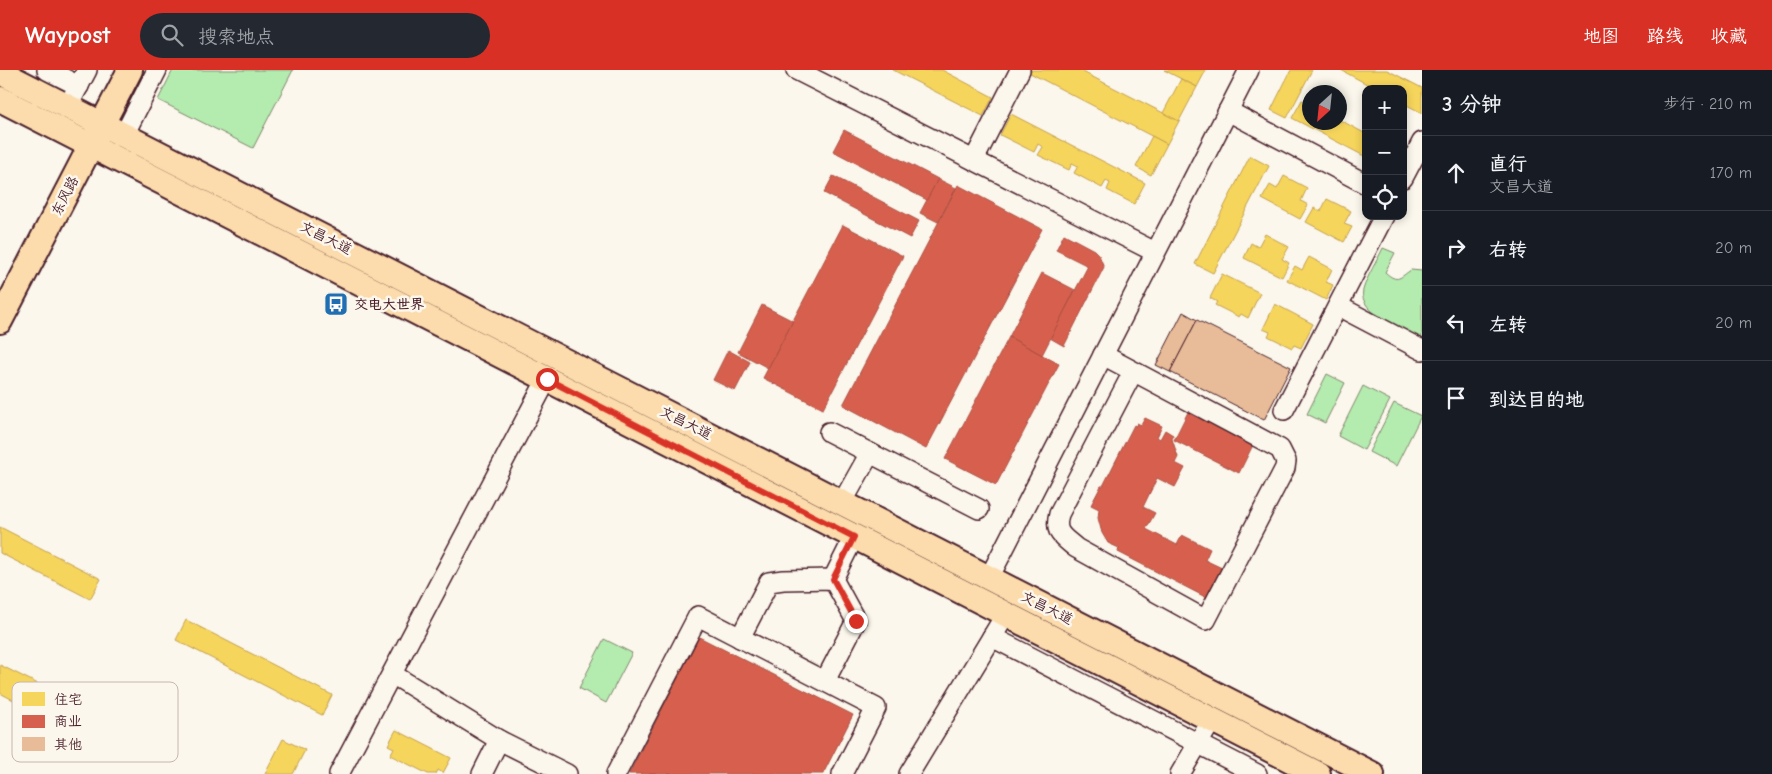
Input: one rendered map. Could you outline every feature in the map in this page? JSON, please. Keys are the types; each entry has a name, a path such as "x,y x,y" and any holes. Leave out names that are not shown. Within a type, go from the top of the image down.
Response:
{"main road":[{"name":"东风路","path":"0,322 84,142 85,101 112,70"},
{"name":"东风路","path":"85,101 130,70"},
{"name":"文昌大道","path":"0,72 85,101 124,135 1372,774"},
{"name":"文昌大道","path":"0,99 1315,773"},
{"name":"东风路","path":"0,287 84,142"}],"street":[{"path":"47,70 85,101"},
{"path":"124,135 157,70"},
{"path":"796,70 1155,252"},
{"path":"974,160 1020,70"},
{"path":"989,578 1249,70"},
{"path":"1228,111 1362,182"},
{"path":"1405,175 1422,142"},
{"path":"1284,410 1382,220"},
{"path":"1338,306 1422,350"},
{"path":"1103,355 1280,449 1286,461 1286,468 1206,620 1076,548 1058,530 1059,514 1133,372"},
{"path":"339,774 547,379"},
{"path":"830,432 979,509"},
{"path":"842,503 870,453"},
{"path":"833,579 854,537"},
{"path":"740,638 768,582 833,579"},
{"path":"825,681 856,621 833,579"},
{"path":"909,774 1006,614"},
{"path":"616,774 698,616 876,708 842,774"},
{"path":"992,637 1257,774"},
{"path":"392,674 499,740 567,774"},
{"path":"1180,774 1212,720"},
{"path":"482,774 499,740"}],"green space":[{"path":"173,70 293,70 253,148 158,100"},
{"path":"1383,248 1395,253 1385,272 1389,276 1399,278 1411,270 1422,271 1422,339 1375,314 1367,306 1363,298 1365,285"},
{"path":"1327,374 1345,383 1325,423 1307,414"},
{"path":"1363,386 1390,400 1364,450 1338,436"},
{"path":"1394,403 1421,416 1396,466 1369,452"},
{"path":"604,639 632,653 606,703 579,688"}],"building: 住宅":[{"path":"893,70 942,70 993,97 983,116"},
{"path":"1031,70 1079,70 1179,121 1167,144 1030,73"},
{"path":"1164,70 1206,70 1197,87"},
{"path":"1291,70 1312,70 1304,85 1302,85 1302,89 1287,118 1271,110"},
{"path":"1341,70 1387,70 1422,88 1422,113 1407,105 1407,85 1369,85"},
{"path":"1181,79 1197,87 1179,121 1163,113"},
{"path":"1302,100 1302,123 1292,118"},
{"path":"1011,114 1145,183 1134,204 1107,190 1110,183 1106,181 1102,188 1074,173 1078,166 1072,163 1069,170 1038,155 1043,147 1038,144 1034,152 1000,135"},
{"path":"1347,124 1362,132 1362,155 1315,130 1347,130"},
{"path":"1152,136 1167,144 1151,175 1136,167"},
{"path":"1250,156 1269,166 1213,273 1195,264"},
{"path":"1284,176 1307,188 1301,201 1308,205 1300,219 1262,199 1270,185 1277,189"},
{"path":"1327,199 1351,211 1344,224 1352,227 1344,242 1306,222 1314,208 1321,211"},
{"path":"1265,234 1289,247 1282,259 1289,263 1282,277 1244,258 1251,243 1258,247"},
{"path":"1309,257 1332,269 1326,282 1333,285 1326,300 1287,280 1295,266 1302,270"},
{"path":"1222,274 1260,293 1248,318 1241,314 1239,317 1215,305 1217,302 1210,298"},
{"path":"1275,304 1313,324 1301,348 1294,345 1292,348 1268,336 1270,332 1263,329"},
{"path":"0,527 101,579 90,599 0,553"},
{"path":"186,620 332,695 322,715 176,640"},
{"path":"0,665 34,682 12,682 12,699 0,693"},
{"path":"396,730 451,758 443,773 438,770 436,774 428,774 390,755 394,748 388,745"},
{"path":"283,739 305,750 293,774 265,774"}],"building: 商业":[{"path":"844,130 938,179 927,200 833,151"},
{"path":"833,176 919,221 910,238 824,193"},
{"path":"938,179 956,188 938,222 920,213"},
{"path":"958,185 1042,229 926,449 843,405"},
{"path":"843,225 903,256 823,409 763,378"},
{"path":"1064,234 1094,250 1099,255 1104,267 1064,346 1050,338 1088,266 1056,250"},
{"path":"1042,273 1075,290 1042,355 1009,337"},
{"path":"762,305 793,321 768,368 738,352"},
{"path":"1009,337 1059,364 996,485 945,459"},
{"path":"728,350 750,362 735,391 713,380"},
{"path":"1189,410 1254,443 1239,473 1174,440"},
{"path":"1145,418 1162,426 1157,437 1160,439 1165,430 1173,435 1172,439 1178,457 1175,463 1185,468 1175,487 1157,478 1143,507 1155,513 1146,529 1177,545 1182,535 1210,549 1205,560 1226,570 1211,600 1118,552 1119,548 1108,543 1102,533 1098,518 1099,509 1091,505 1101,486 1103,486 1134,425 1136,426 1137,423 1141,425"},
{"path":"699,637 853,715 823,774 629,774"}],"building: 其他":[{"path":"1183,312 1197,320 1170,372 1156,365"},
{"path":"1197,320 1291,367 1264,420 1170,372"}],"place":[{"name":"交电大世界","path":"336,304"}],"route":[{"path":"547,379 854,537 833,579 856,621"}]}
